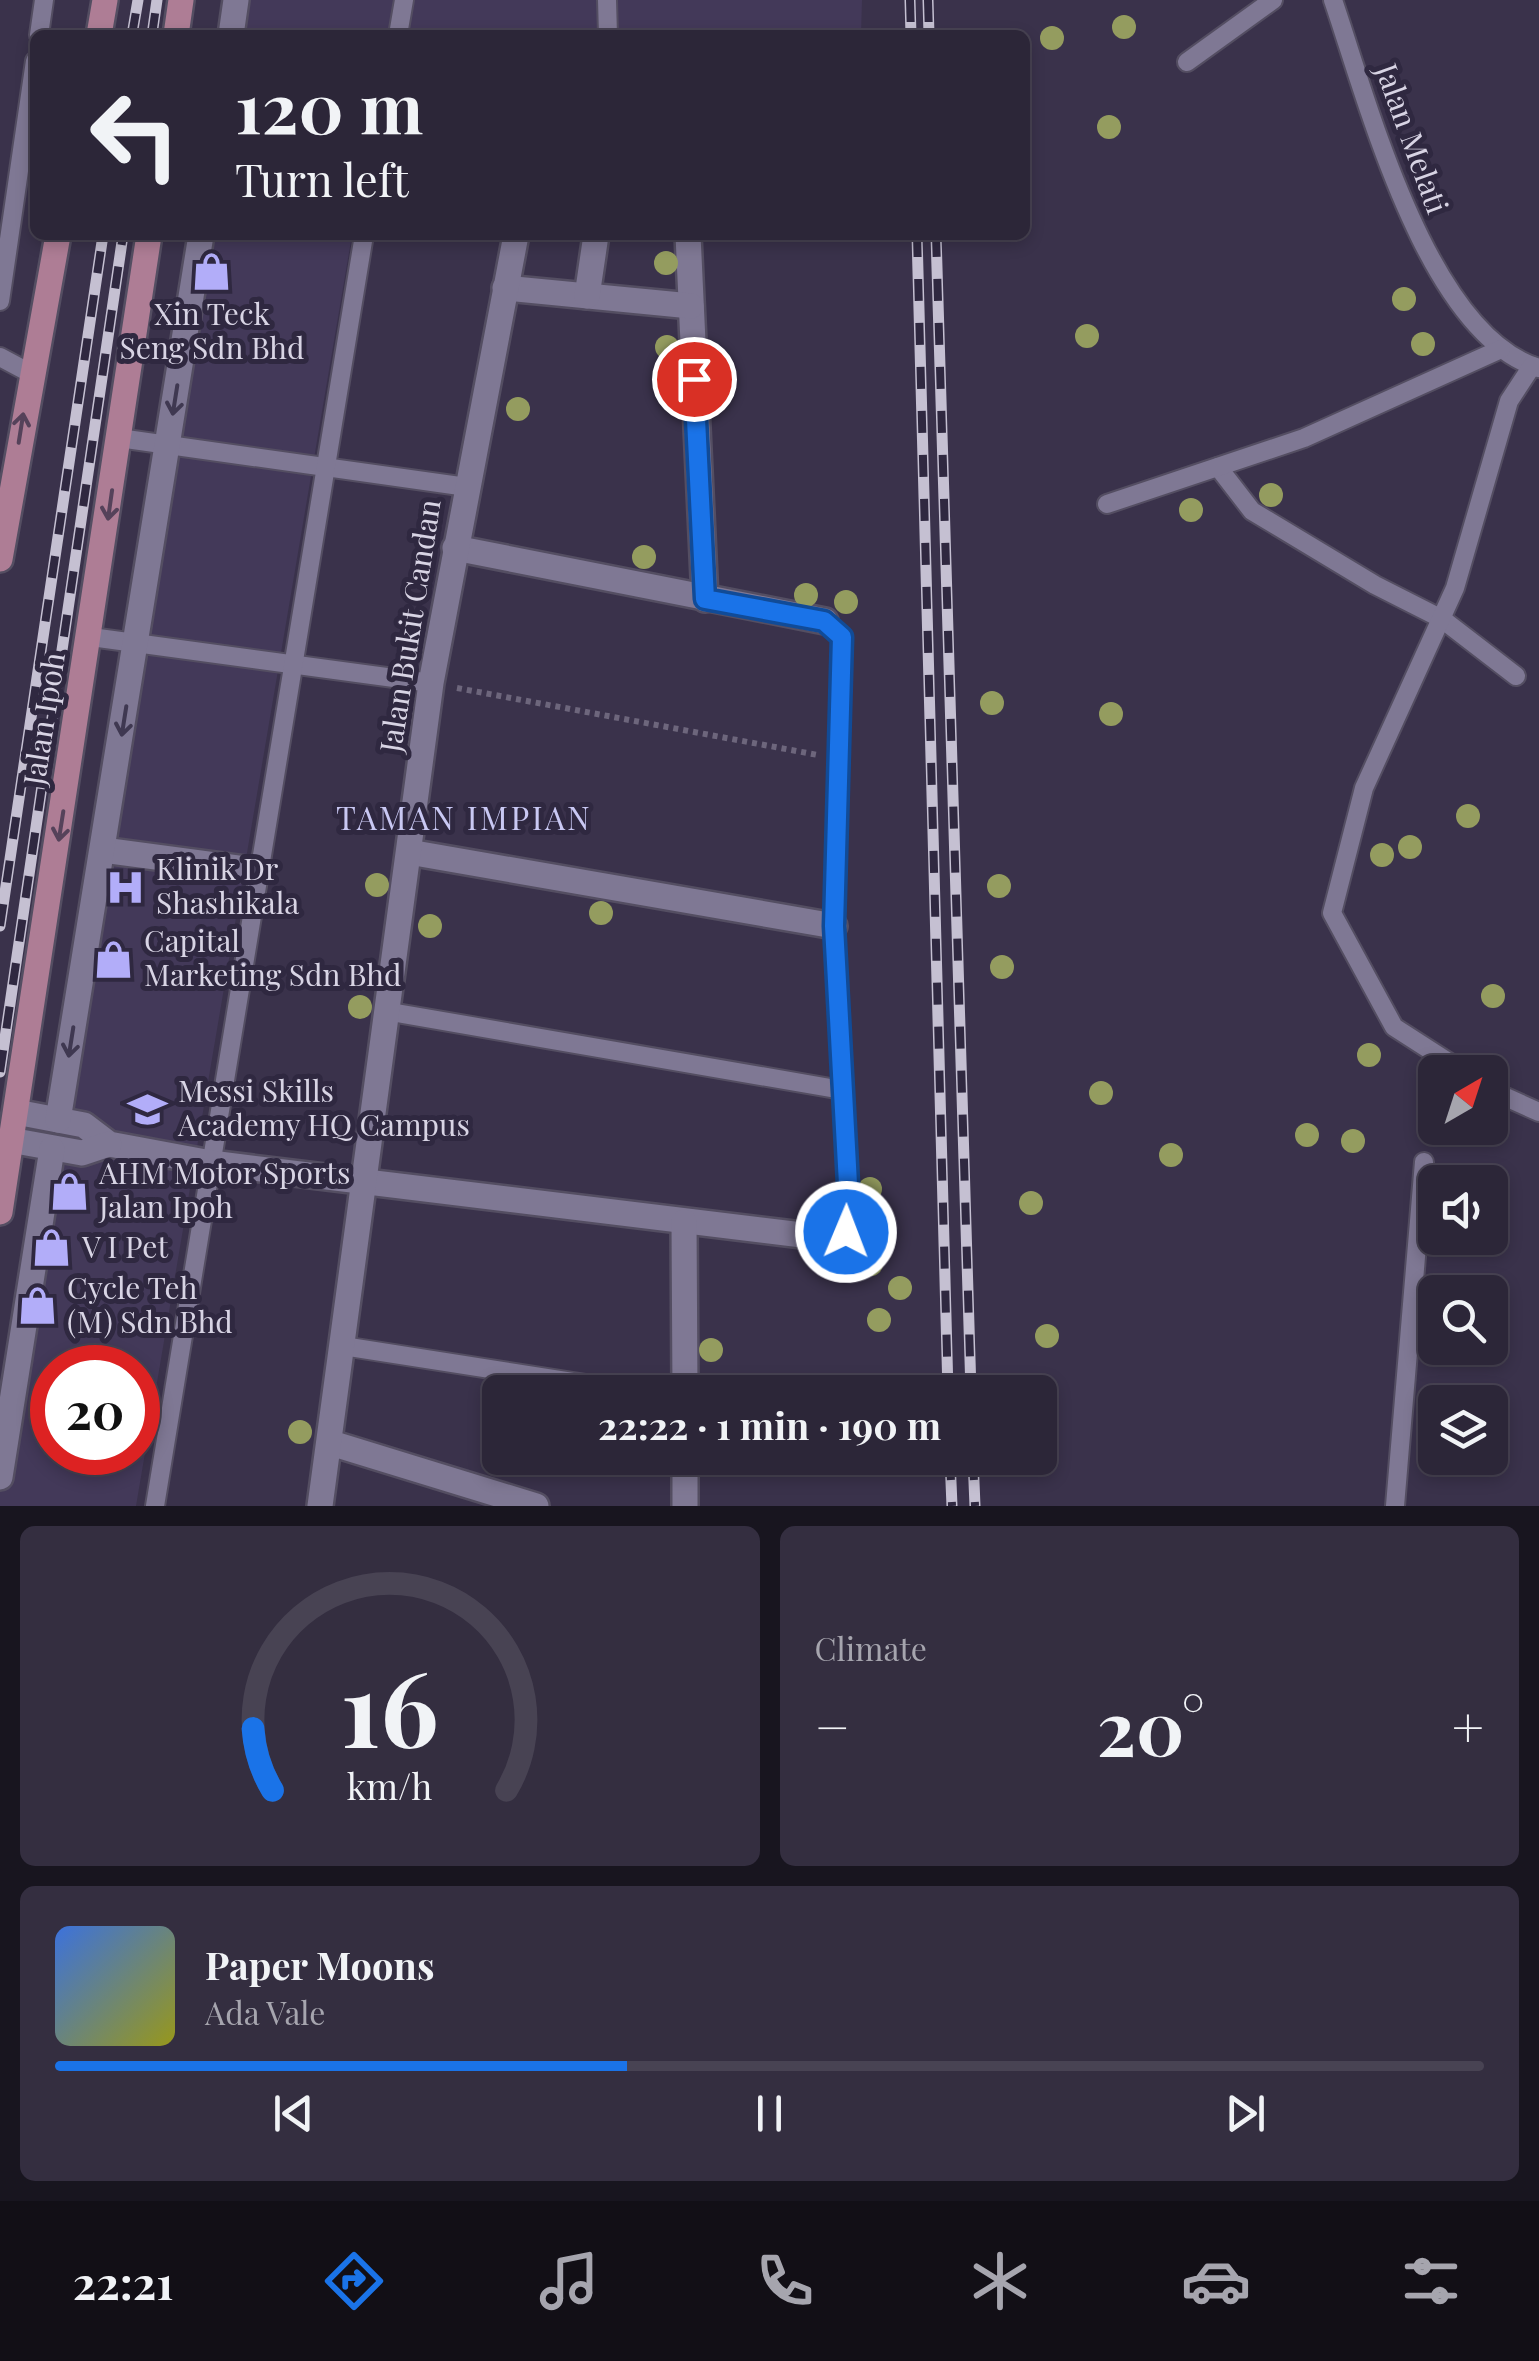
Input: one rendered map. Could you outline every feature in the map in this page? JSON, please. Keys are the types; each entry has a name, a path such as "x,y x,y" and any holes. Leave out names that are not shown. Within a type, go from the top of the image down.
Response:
{"main road":[{"path":"100,30 105,0"},
{"path":"177,30 181,0"},
{"path":"0,559 30,373 57,240"},
{"name":"Jalan Ipoh","path":"0,1212 6,1125 91,637 148,240"}],"street":[{"path":"232,30 236,0"},
{"path":"58,1120 200,240"},
{"name":"Jalan Bukit Candan","path":"320,1506 431,683 515,240"},
{"path":"588,296 595,240"},
{"path":"688,240 705,599"},
{"path":"505,288 690,306"},
{"path":"455,548 824,621"},
{"path":"102,850 260,871"},
{"path":"409,852 834,926"},
{"path":"6,1125 58,1120 84,1125 109,1144 211,1163 835,1238"},
{"path":"6,1125 52,1149 82,1153 109,1144"},
{"path":"0,1477 52,1149"},
{"path":"684,1222 685,1375"},
{"path":"330,1443 536,1506"},
{"path":"685,1475 685,1506"}],"lane":[{"path":"40,30 44,0"},
{"path":"399,30 404,0"},
{"path":"608,0 608,30"},
{"name":"Jalan Melati","path":"1334,0 1399,198 1422,247 1502,349 1536,367"},
{"path":"1187,62 1261,2"},
{"path":"0,300 30,95"},
{"path":"155,1506 363,240"},
{"path":"1107,504 1304,438 1502,349"},
{"path":"0,357 30,373"},
{"path":"1438,1055 1394,1027 1332,913 1364,788 1442,619 1481,508 1509,401 1536,367"},
{"path":"119,438 466,487"},
{"path":"1218,467 1252,512 1375,585 1442,619 1516,676"},
{"path":"824,621 842,637 834,926 850,1221 846,1232 835,1238"},
{"path":"91,637 431,683"},
{"path":"384,1011 842,1090"},
{"path":"1508,1098 1539,1112"},
{"path":"1395,1506 1424,1162"},
{"path":"343,1346 528,1375"}],"path":[{"path":"431,683 840,760"}],"shaded area":[{"path":"237,0 862,0 861,30 233,30"},
{"path":"198,240 351,240 160,1365 160,1345 30,1345 30,1475 141,1475 136,1506 0,1506 0,1434"}],"railway":[{"path":"133,30 138,0"},
{"path":"153,30 157,0"},
{"path":"910,0 911,30"},
{"path":"928,0 929,30"},
{"path":"0,926 102,240"},
{"path":"0,1072 122,240"},
{"path":"917,240 948,1375"},
{"path":"936,240 970,1375"},
{"path":"951,1475 952,1506"},
{"path":"974,1475 975,1506"}],"place":[{"name":"Xin Teck Seng Sdn Bhd","path":"212,271"},
{"name":"Klinik Dr Shashikala","path":"126,887"},
{"name":"Capital Marketing Sdn Bhd","path":"114,959"},
{"name":"Messi Skills Academy HQ Campus","path":"148,1109"},
{"name":"AHM Motor Sports Jalan Ipoh","path":"69,1191"},
{"name":"V I Pet","path":"52,1248"},
{"name":"Cycle Teh (M) Sdn Bhd","path":"37,1306"}],"district":[{"name":"TAMAN IMPIAN","path":"464,819"}],"route":[{"path":"694,379 705,599 824,621 842,637 834,926 850,1221 846,1232"}]}
